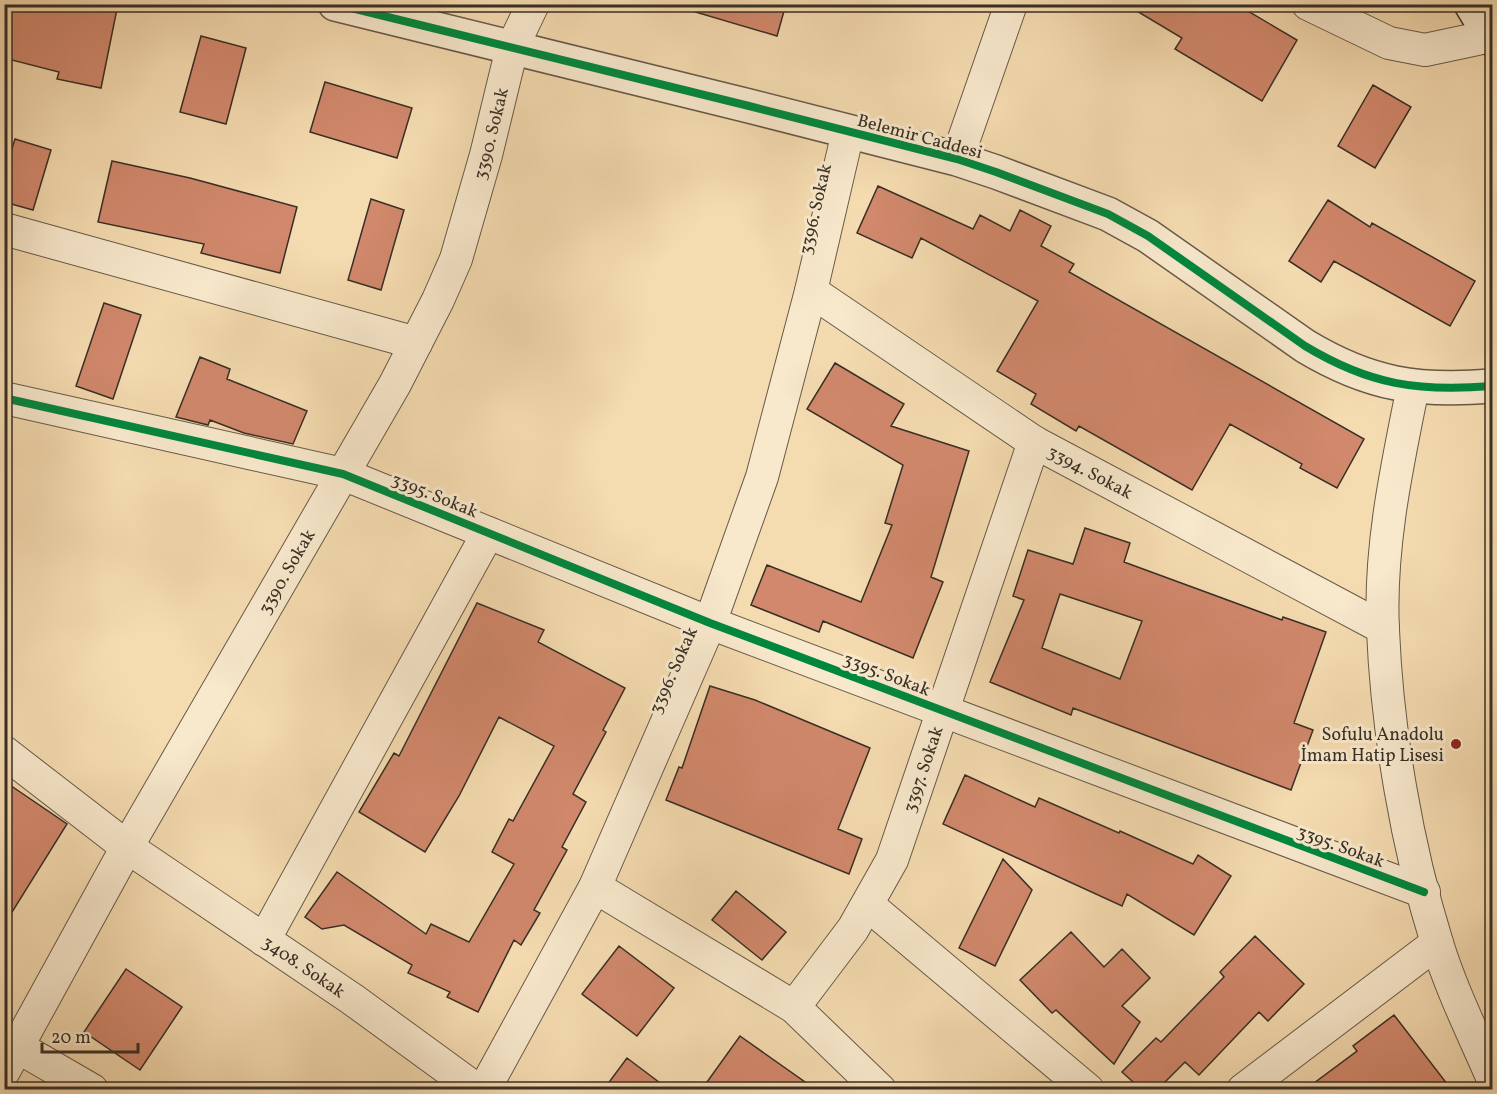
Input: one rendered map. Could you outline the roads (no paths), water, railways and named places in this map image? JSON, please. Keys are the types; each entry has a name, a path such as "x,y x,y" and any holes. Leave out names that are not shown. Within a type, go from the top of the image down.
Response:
{"street":[{"name":"Belemir Caddesi","path":"335,4 957,159 1108,214 1148,236 1268,322 1332,362 1365,376 1413,387 1456,389 1492,386"},
{"name":"3390. Sokak","path":"9,1053 417,343 456,259 486,155 512,48 533,4"},
{"path":"957,159 1011,4"},
{"path":"1308,4 1389,42 1425,50 1492,37 1471,4"},
{"name":"3396. Sokak","path":"484,1089 595,887 710,623 762,477 811,291 848,132"},
{"path":"4,229 417,343"},
{"name":"3394. Sokak","path":"811,291 1034,442 1383,628"},
{"path":"1413,387 1396,471 1387,536 1383,628 1397,756 1424,892 1437,943 1492,1077"},
{"name":"3395. Sokak","path":"4,398 343,474 710,623 1424,892"},
{"name":"3397. Sokak","path":"794,1007 868,905 892,860 940,711 1034,442"},
{"path":"264,939 488,533"},
{"name":"3408. Sokak","path":"4,752 127,847 264,939 477,1089"},
{"path":"595,887 794,1007 880,1089"},
{"path":"868,905 1088,1089"},
{"path":"1243,1089 1437,943"},
{"path":"9,1053 92,1089"}],"place":[{"name":"Sofulu Anadolu İmam Hatip Lisesi","path":"1456,744"}]}
